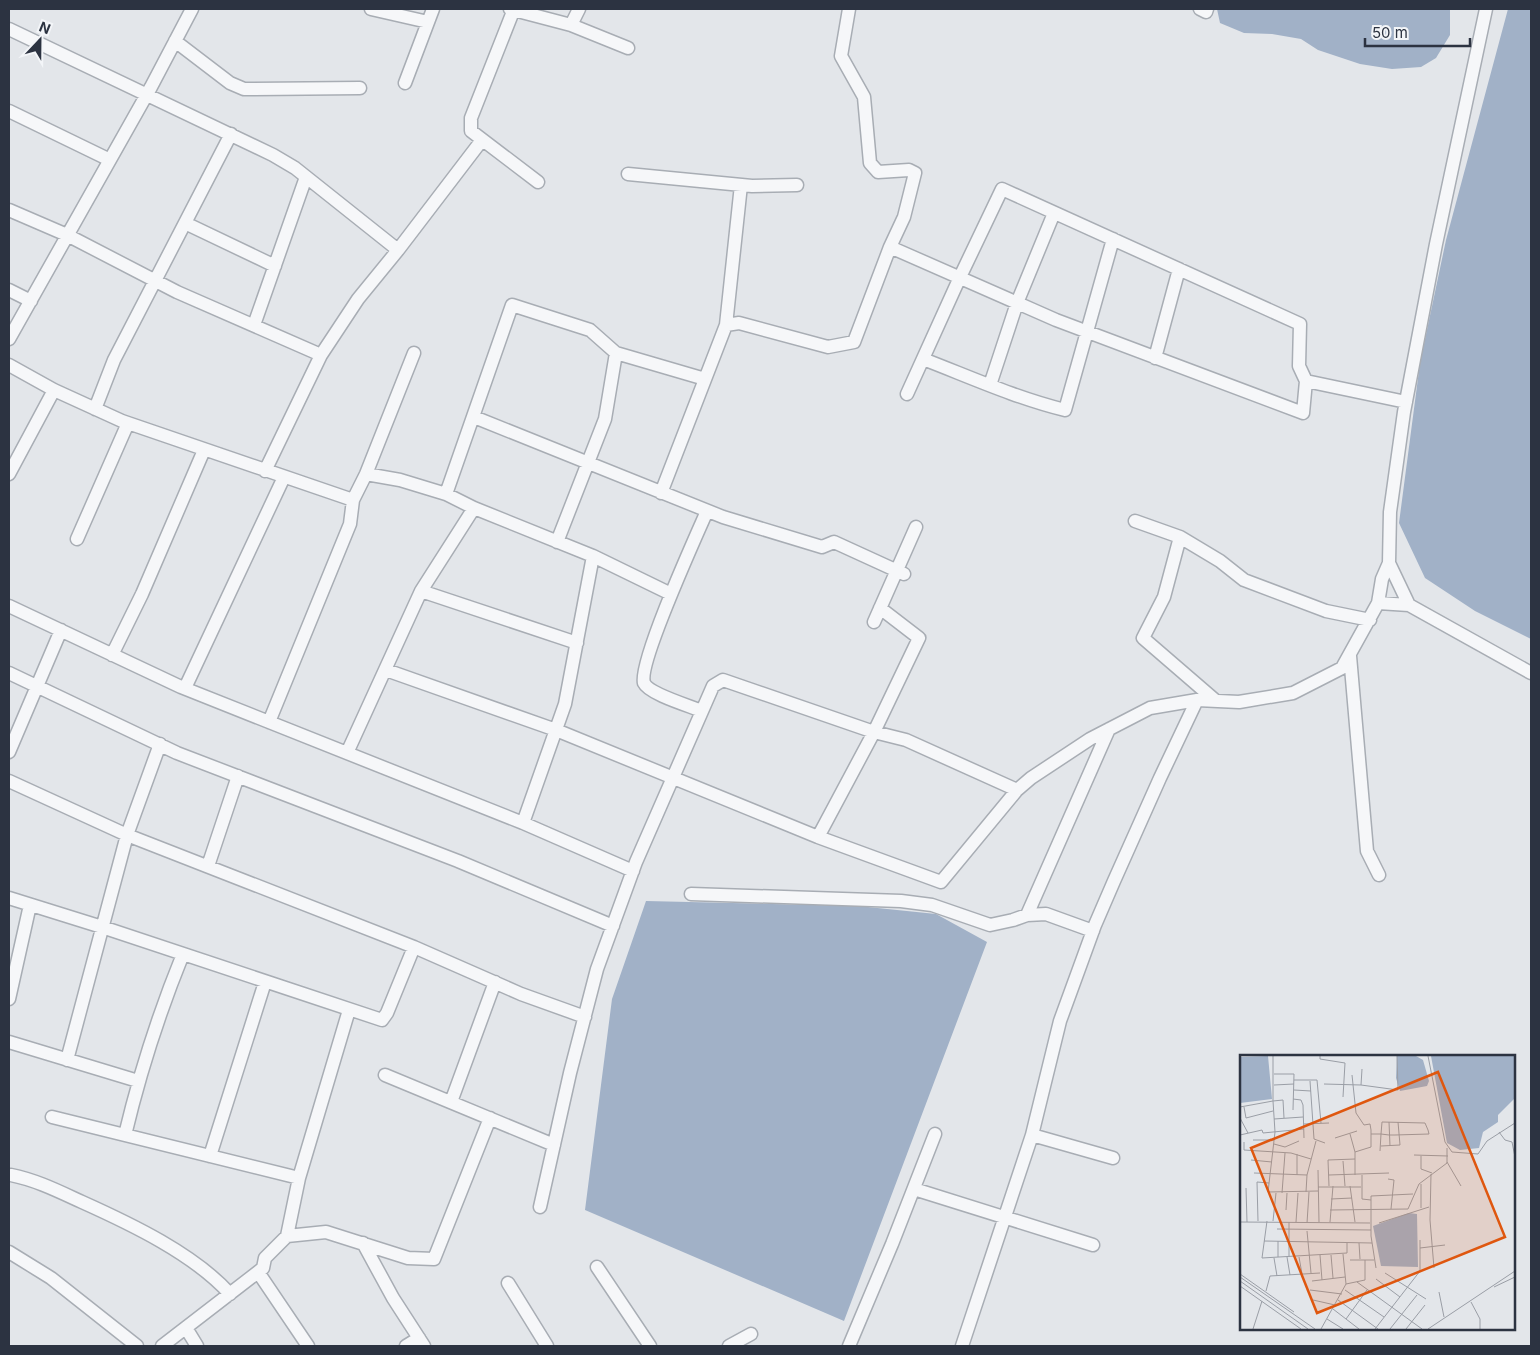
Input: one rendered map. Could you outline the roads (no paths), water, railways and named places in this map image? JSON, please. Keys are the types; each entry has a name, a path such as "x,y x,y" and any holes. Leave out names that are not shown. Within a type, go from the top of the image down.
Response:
{"street":[{"path":"9,339 147,94 190,9"},
{"path":"371,9 428,22"},
{"path":"405,83 433,9"},
{"path":"538,182 471,131 471,118 512,9 571,25 628,48"},
{"path":"571,25 579,9"},
{"path":"726,325 739,322 828,347 854,342 890,247 904,218 915,173 909,170 878,172 870,163 864,97 840,56 849,9"},
{"path":"1200,9 1206,12 1207,9"},
{"path":"386,670 556,730 818,836 941,882 1017,790 1031,778 1082,744 1109,729 1150,708 1197,700 1239,702 1293,693 1342,668 1378,604 1382,579 1389,563 1390,512 1406,402 1436,244 1486,9"},
{"path":"9,29 273,155 306,177 398,250"},
{"path":"174,41 230,84 244,89 360,88"},
{"path":"9,111 110,160"},
{"path":"95,409 114,360 230,134"},
{"path":"265,471 321,355 358,300 482,140"},
{"path":"628,174 741,185 797,185"},
{"path":"254,325 306,177"},
{"path":"661,493 726,325 741,185"},
{"path":"890,247 960,277 1017,303 1087,332 1303,413 1306,381 1299,366 1300,324 1002,189 960,277 907,394"},
{"path":"9,210 67,235 178,292 321,355"},
{"path":"990,386 1017,303 1054,212"},
{"path":"185,223 275,266"},
{"path":"923,359 990,386 1065,410 1112,239"},
{"path":"1155,358 1179,269"},
{"path":"9,290 30,301"},
{"path":"446,494 512,305 590,330 616,353 705,379"},
{"path":"270,722 350,524 353,500 366,474 414,353"},
{"path":"557,542 605,419 616,353"},
{"path":"9,365 54,390 128,424 353,500"},
{"path":"1306,381 1406,402"},
{"path":"9,474 54,390"},
{"path":"474,417 707,511 822,547 834,542 900,573"},
{"path":"77,539 128,424"},
{"path":"112,654 142,594 204,450"},
{"path":"366,474 400,480 446,494 474,508 593,556 671,594"},
{"path":"185,688 284,477"},
{"path":"348,753 421,591 474,508"},
{"path":"702,711 655,692 646,686 644,681 646,666 671,594 707,511"},
{"path":"1135,521 1180,537 1220,561 1244,580 1326,611 1370,620"},
{"path":"874,622 900,573 916,527"},
{"path":"1180,537 1164,597 1143,638 1216,701"},
{"path":"523,823 565,704 593,556"},
{"path":"1389,563 1409,605"},
{"path":"421,591 577,643"},
{"path":"1378,604 1409,605 1531,673"},
{"path":"9,606 185,688 523,823 633,872"},
{"path":"818,836 874,732 919,638 880,608"},
{"path":"9,752 61,630"},
{"path":"1350,655 1367,851 1379,875"},
{"path":"9,673 160,744 458,861 613,926"},
{"path":"540,1207 597,969 633,872 713,686 723,680 874,732 906,740 1017,790"},
{"path":"962,1346 1032,1134 1060,1021 1093,931 1160,778 1197,700"},
{"path":"1027,915 1109,729"},
{"path":"68,1060 127,835 160,744"},
{"path":"208,866 238,776"},
{"path":"9,781 127,835 414,947 495,982 585,1017"},
{"path":"692,894 901,901 932,905 990,925 1027,915 1046,914 1093,931"},
{"path":"9,898 382,1020 387,1013 414,947"},
{"path":"9,999 30,905"},
{"path":"125,1134 138,1081 161,1008 183,954"},
{"path":"210,1156 265,982"},
{"path":"451,1102 495,982"},
{"path":"162,1346 263,1268 265,1258 286,1236 299,1178 349,1010"},
{"path":"9,1042 138,1081"},
{"path":"385,1075 554,1145"},
{"path":"52,1117 299,1178"},
{"path":"286,1236 326,1232 408,1258 434,1258 490,1118"},
{"path":"849,1346 935,1134"},
{"path":"1032,1134 1113,1158"},
{"path":"11,1175 32,1180 110,1215 174,1249 216,1278 230,1294"},
{"path":"914,1189 1093,1244"},
{"path":"363,1243 393,1298 422,1342 406,1346"},
{"path":"9,1252 51,1278 137,1346"},
{"path":"597,1267 650,1346"},
{"path":"258,1272 308,1346"},
{"path":"508,1284 547,1346"},
{"path":"186,1328 197,1346"},
{"path":"729,1346 751,1334"}],"water":[{"path":"1217,9 1450,9 1450,35 1436,58 1421,67 1392,69 1360,64 1318,50 1301,39 1272,34 1244,33 1220,23"},
{"path":"1508,9 1531,9 1531,639 1475,611 1425,578 1399,523 1420,363 1446,240"},
{"path":"646,901 858,906 936,914 987,942 844,1321 585,1210 612,999"}]}
